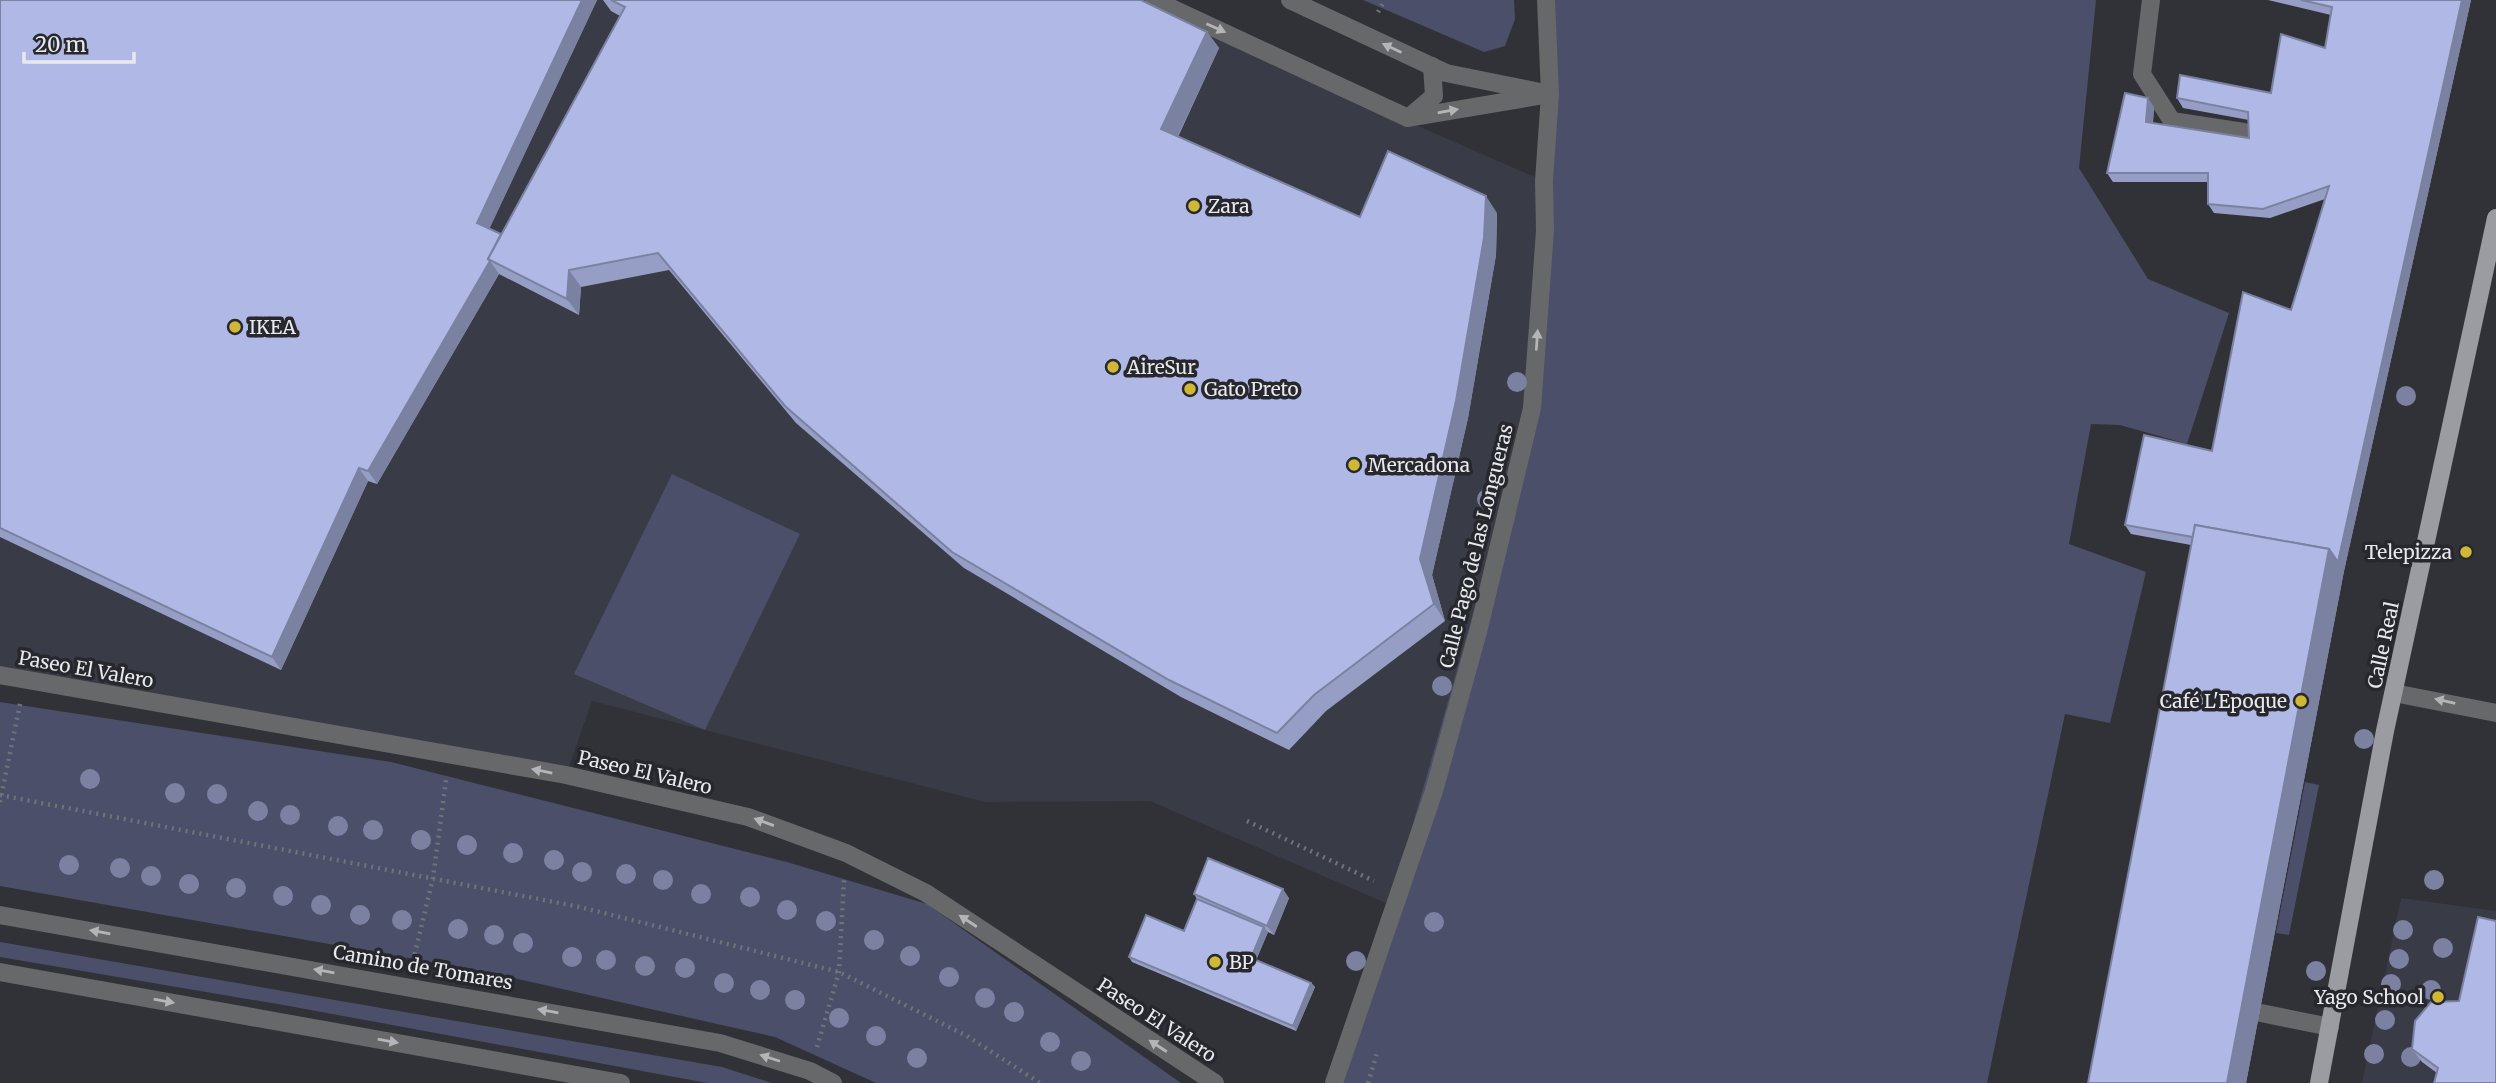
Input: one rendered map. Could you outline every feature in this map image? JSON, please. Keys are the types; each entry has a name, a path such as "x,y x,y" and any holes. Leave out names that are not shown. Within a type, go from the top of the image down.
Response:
{"main road":[{"name":"Calle Real","path":"2319,1083 2394,693 2496,218"}],"street":[{"path":"1154,0 1408,118 1550,94"},
{"path":"1290,0 1446,73 1550,94"},
{"name":"Calle Pago de las Longueras","path":"1334,1083 1434,790 1479,628 1532,408 1545,230 1550,94 1546,0"},
{"path":"2151,0 2142,74 2172,121 2244,132"},
{"path":"1408,118 1434,96 1432,66"},
{"name":"Paseo El Valero","path":"0,675 566,775 748,817 846,853 926,893 1215,1083"},
{"path":"2394,693 2496,713"},
{"name":"Camino de Tomares","path":"0,915 720,1042 810,1071 833,1083"},
{"path":"0,972 621,1083"},
{"path":"2261,1013 2330,1027"}],"path":[{"path":"0,802 25,680"},
{"path":"407,985 433,878 449,753"},
{"path":"1,795 580,907 839,972 967,1036 1040,1083"},
{"path":"1247,821 1400,894"},
{"path":"810,1071 839,972 846,853"}],"shaded area":[{"path":"0,0 1154,0 1368,104 1544,181 1532,408 1395,907 1150,801 985,802 592,701 566,775 0,669"},
{"path":"1363,0 1514,0 1515,19 1505,46 1484,52"},
{"path":"1546,0 2096,0 2079,168 2148,279 2229,313 2187,444 2120,425 2091,424 2069,544 2146,572 2110,723 2065,714 1987,1083 1335,1083 1396,883 1532,408"},
{"path":"672,474 800,534 705,730 574,674"},
{"path":"0,702 391,762 787,862 927,904 1181,1083 876,1083 775,1037 482,971 0,886"},
{"path":"2305,782 2319,785 2289,935 2276,933"},
{"name":"Yago School","path":"2401,898 2496,911 2496,1083 2362,1083"},
{"path":"0,942 722,1067 772,1083 707,1083 289,1006 0,957"}],"building":[{"name":"IKEA","path":"0,0 582,0 477,223 501,234 488,259 490,261 368,471 359,468 272,657 0,528"},
{"name":"AireSur","path":"611,0 1141,0 1207,32 1161,129 1360,217 1388,151 1486,196 1484,238 1456,401 1420,559 1434,604 1314,695 1277,733 1169,680 952,552 785,406 658,253 569,270 567,299 488,259 625,7"},
{"path":"2301,0 2462,0 2338,562 2329,549 2195,525 2193,537 2125,525 2144,435 2212,451 2243,292 2291,310 2329,186 2263,209 2208,204 2208,173 2107,173 2125,93 2148,98 2146,122 2249,138 2248,112 2177,98 2180,75 2271,93 2281,34 2325,48 2332,7"},
{"path":"2195,525 2329,549 2227,1083 2088,1083"},
{"path":"1208,858 1283,889 1267,926 1194,894"},
{"path":"1197,899 1264,927 1251,958 1311,983 1293,1026 1129,957 1146,915 1184,931"},
{"path":"2478,917 2496,921 2496,1083 2434,1083 2438,1068 2412,1049 2415,1021 2431,1002 2459,1001"}],"place":[{"name":"Zara","path":"1194,206"},
{"name":"IKEA","path":"235,327"},
{"name":"AireSur","path":"1113,367"},
{"name":"Gato Preto","path":"1190,389"},
{"name":"Mercadona","path":"1354,465"},
{"name":"Telepizza","path":"2466,552"},
{"name":"Café L'Epoque","path":"2301,701"},
{"name":"BP","path":"1215,962"},
{"name":"Yago School","path":"2438,997"}]}
